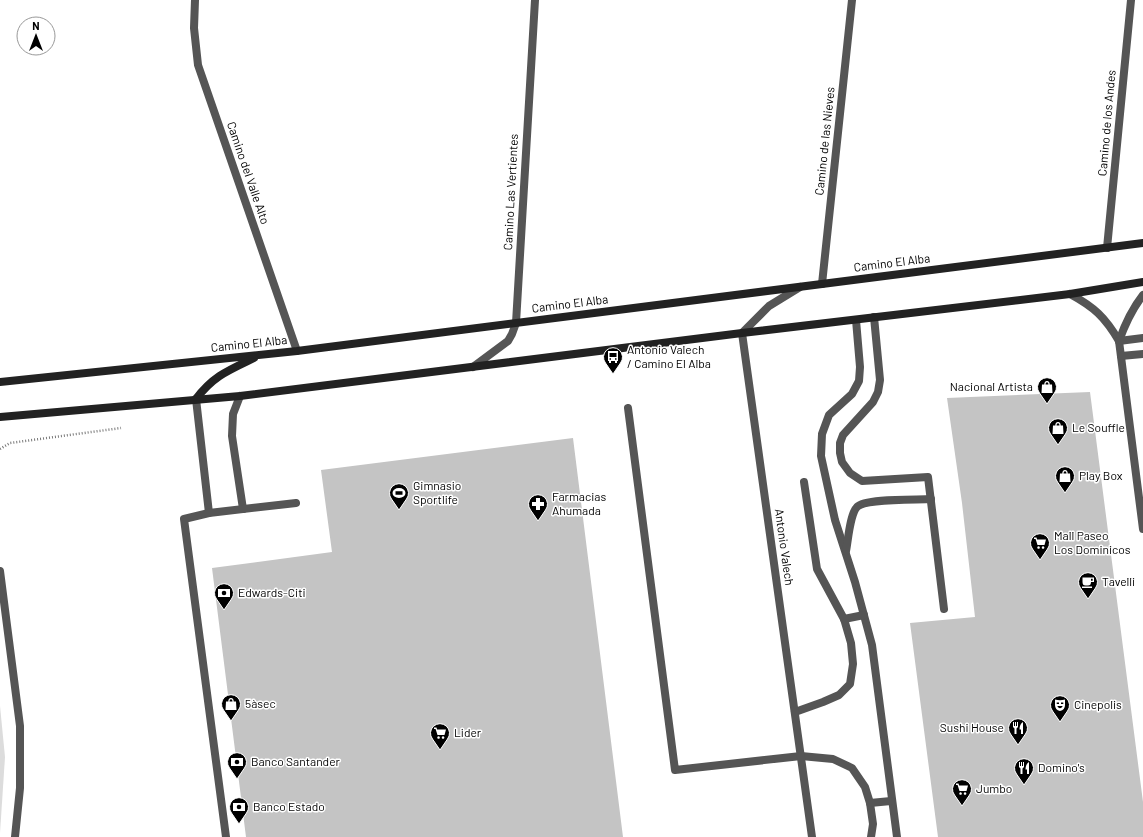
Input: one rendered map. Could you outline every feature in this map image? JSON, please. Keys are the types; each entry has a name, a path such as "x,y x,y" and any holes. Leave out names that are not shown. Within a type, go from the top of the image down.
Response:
{"main road":[{"name":"Camino El Alba","path":"0,382 297,351 1143,243"},
{"path":"0,417 240,396 742,333 1070,294 1143,282"},
{"path":"196,399 204,388 218,376 260,355"}],"street":[{"name":"Camino del Valle Alto","path":"195,0 194,28 198,65 297,351"},
{"name":"Camino Las Vertientes","path":"473,367 508,341 516,323 535,0"},
{"name":"Camino de las Nieves","path":"822,284 852,0"},
{"name":"Camino de los Andes","path":"1107,248 1131,0"},
{"path":"742,333 769,306 800,287"},
{"path":"1070,294 1086,303 1099,313 1110,326 1118,341 1143,529"},
{"path":"1118,341 1124,325 1143,294"},
{"path":"874,317 880,380 878,392 873,402 843,435 840,443 842,462 850,473 862,481 928,477 944,609"},
{"path":"856,320 860,367 859,381 852,394 829,415 822,434 821,456 835,520 872,644 891,801 897,837"},
{"name":"Antonio Valech","path":"742,333 812,837"},
{"path":"1118,341 1143,338"},
{"path":"1121,356 1143,354"},
{"path":"240,396 233,414 232,436 243,509"},
{"path":"196,399 209,513"},
{"path":"628,408 675,770 801,756 833,759 852,768 865,787 870,803 873,824 871,837"},
{"path":"795,712 839,695 850,684 853,664 851,643 844,619 817,569 804,482"},
{"path":"845,553 853,515 857,507 874,501 930,499"},
{"path":"226,837 184,519 209,513 296,503"},
{"path":"0,572 20,726 20,788 15,837"},
{"path":"844,619 864,615"},
{"path":"870,803 891,801"}],"shaded area":[{"path":"0,706 5,757 0,833"}],"building":[{"name":"Mall Paseo Los Dominicos","path":"1090,392 1143,802 1143,837 938,837 910,623 975,617 962,503 947,398"},
{"path":"573,438 623,837 246,837 212,568 332,552 321,470"}],"place":[{"name":"Antonio Valech / Camino El Alba","path":"613,374"},
{"name":"Nacional Artista","path":"1047,404"},
{"name":"Le Souffle","path":"1058,445"},
{"name":"Play Box","path":"1065,493"},
{"name":"Gimnasio Sportlife","path":"399,510"},
{"name":"Farmacias Ahumada","path":"538,521"},
{"name":"Mall Paseo Los Dominicos","path":"1040,560"},
{"name":"Tavelli","path":"1088,599"},
{"name":"Edwards-Citi","path":"224,610"},
{"name":"5àsec","path":"231,721"},
{"name":"Cinepolis","path":"1060,722"},
{"name":"Sushi House","path":"1018,745"},
{"name":"Lider","path":"440,750"},
{"name":"Banco Santander","path":"237,779"},
{"name":"Domino's","path":"1024,785"},
{"name":"Jumbo","path":"962,806"},
{"name":"Banco Estado","path":"239,824"}]}
